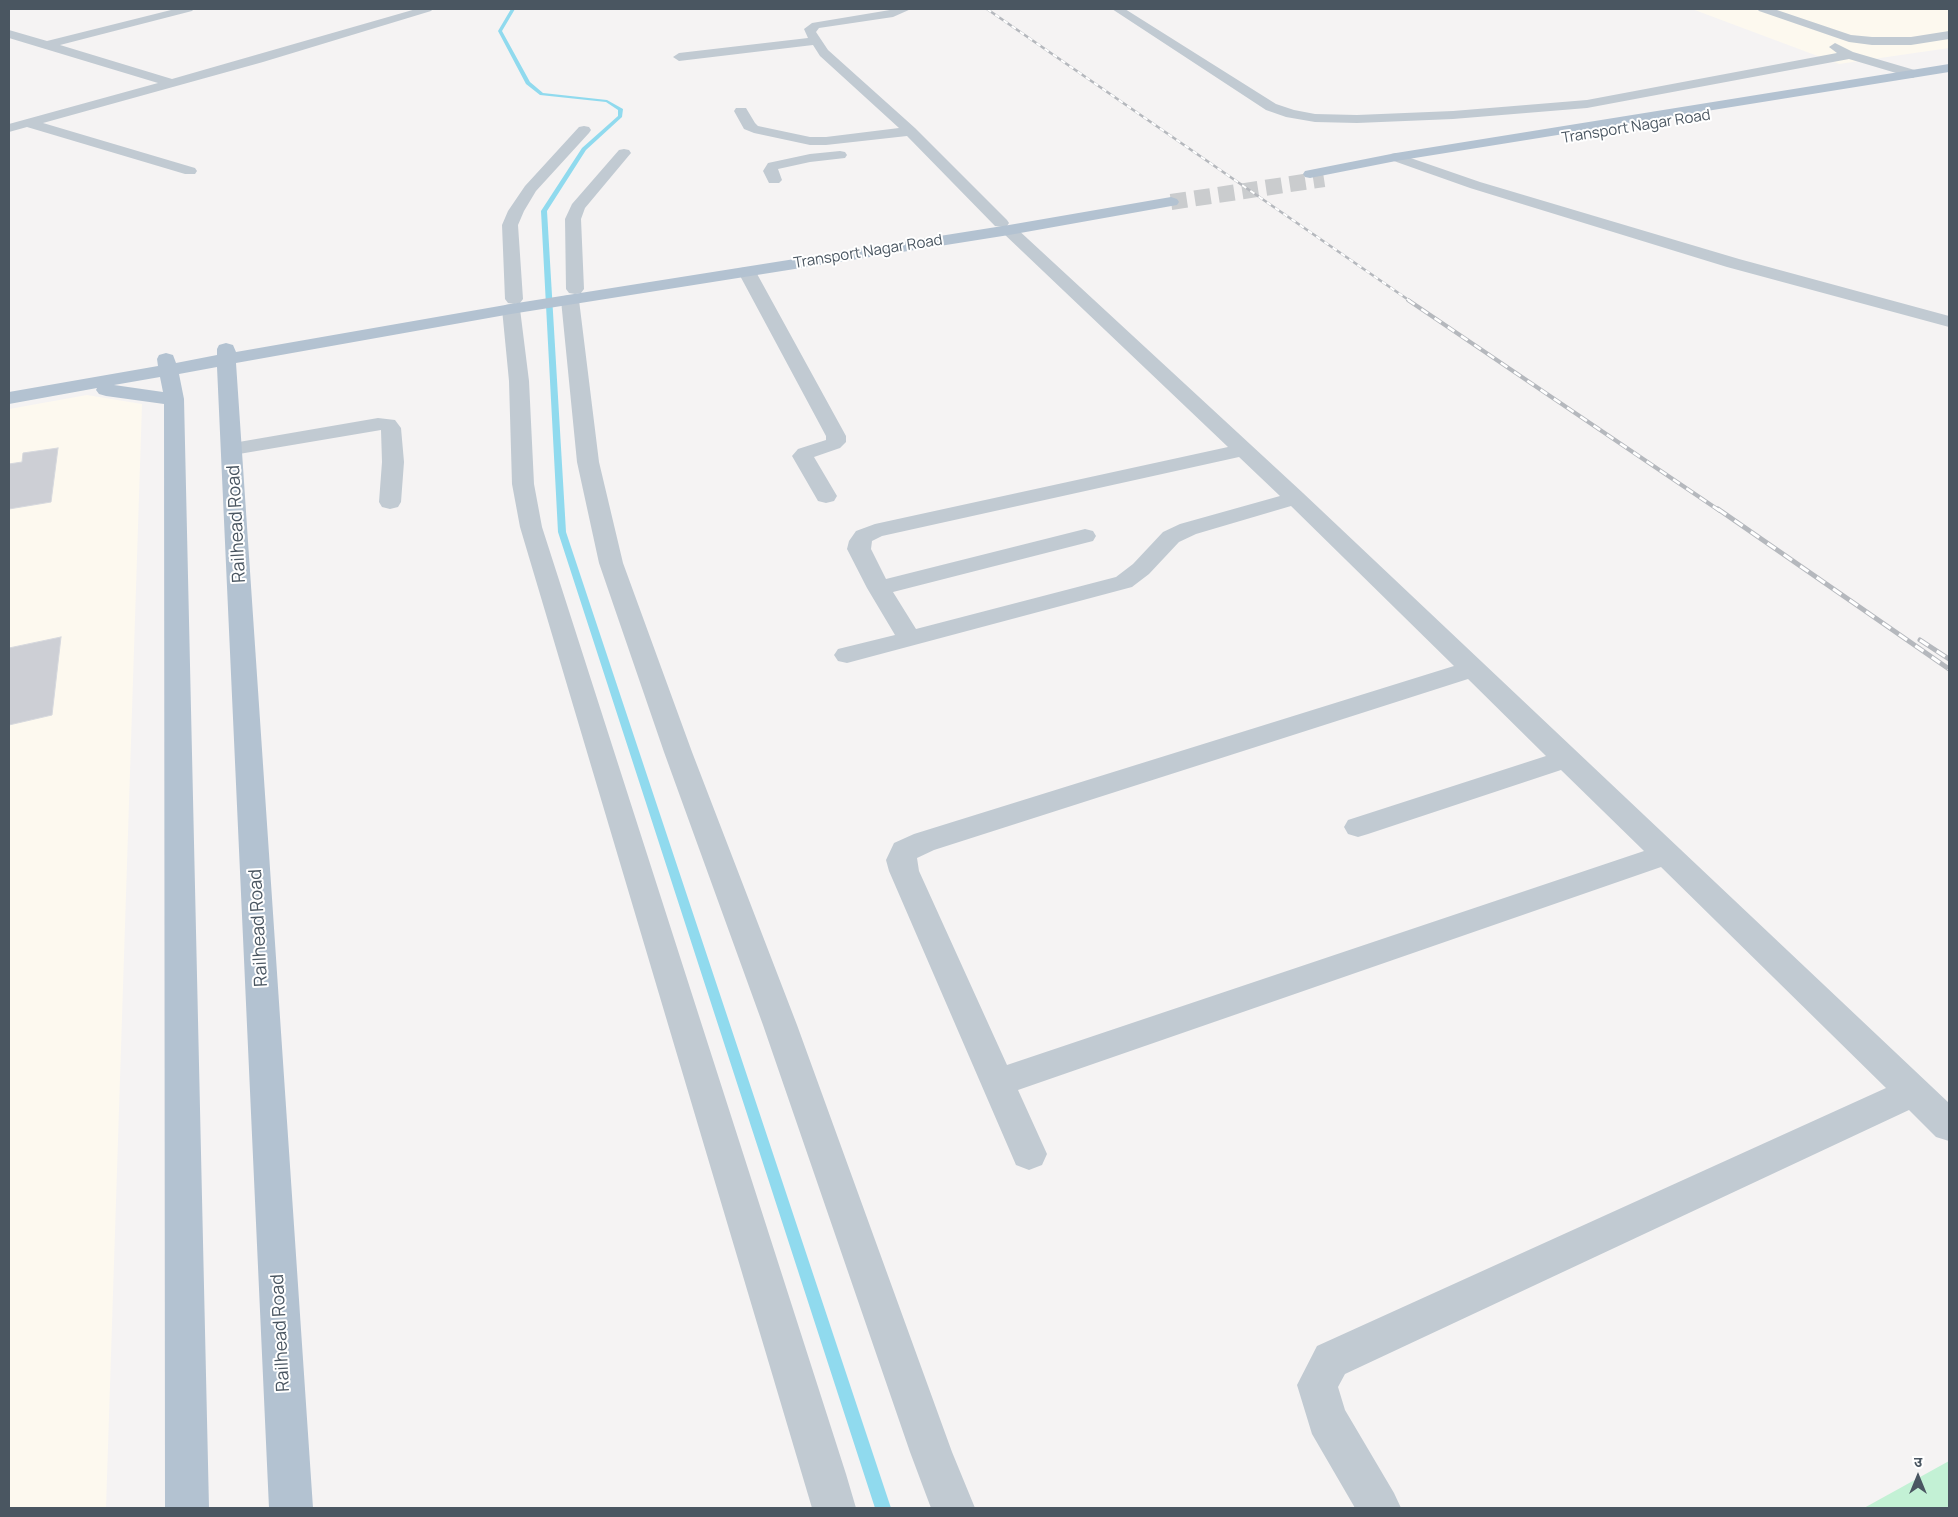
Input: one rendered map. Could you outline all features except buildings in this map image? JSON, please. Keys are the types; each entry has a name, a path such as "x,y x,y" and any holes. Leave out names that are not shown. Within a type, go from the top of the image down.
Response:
{"main road":[{"name":"Transport Nagar Road","path":"1317,177 1403,160 1949,68"},
{"name":"Transport Nagar Road","path":"1403,160 1949,77"},
{"name":"Transport Nagar Road","path":"568,295 747,272 1168,199"},
{"path":"228,365 280,350 517,303 1005,226"},
{"path":"9,398 81,386 169,376 228,365 517,303"},
{"path":"228,365 280,350"},
{"name":"Railhead Road","path":"228,365 291,1508"},
{"path":"9,385 169,376"},
{"path":"81,386 169,376"},
{"path":"169,376 186,1508"}],"street":[{"path":"48,45 188,9"},
{"path":"10,127 427,9"},
{"path":"905,9 893,14 816,25 810,29 824,53 910,131 1005,226 1295,498 1949,1126"},
{"path":"1118,9 1271,107 1291,114 1315,118 1356,119 1453,115 1587,104 1849,55"},
{"path":"1763,9 1849,38 1889,42 1949,35"},
{"path":"9,34 168,82"},
{"path":"1849,38 1835,44 1840,50 1849,55 1913,74"},
{"path":"679,58 816,41"},
{"path":"741,111 749,126 754,129 810,141 826,141 910,131"},
{"path":"28,123 190,171"},
{"path":"584,130 530,189 510,226 517,303 523,484 532,527 834,1508"},
{"path":"905,147 924,145"},
{"path":"774,180 770,171 773,166 810,158 857,152"},
{"path":"624,153 578,207 573,219 568,295 588,462 611,564 678,752 780,1025 931,1452 953,1508"},
{"path":"1403,160 1733,263 1949,322"},
{"path":"747,272 836,436 836,442 810,450 803,456 826,496"},
{"path":"233,449 378,424 388,424 391,428 393,462 390,502"},
{"path":"910,639 879,588 859,549 860,541 864,536 875,530 1243,450"},
{"path":"847,655 1124,582 1141,569 1171,537 1188,529 1295,498"},
{"path":"879,588 1085,536"},
{"path":"1029,1154 904,871 901,860 904,851 924,842 1472,669"},
{"path":"1358,827 1566,759"},
{"path":"997,1083 1667,854"},
{"path":"1379,1508 1327,1419 1317,1385 1331,1360 1912,1092"}],"shaded area":[{"path":"1692,9 1949,9 1949,48 1839,64"},
{"path":"87,395 142,404 106,1508 9,1508 9,409"}],"green space":[{"path":"1949,1461 1949,1508 1864,1508"}],"waterway":[{"path":"513,9 500,31 528,83 542,94 607,101 621,109 620,116 584,149 544,211 562,532 883,1508"}],"tunnel":[{"path":"1171,202 1324,179"}],"railway":[{"path":"987,9 1410,301"},
{"path":"1408,300 1720,511"},
{"path":"1718,509 1949,669"},
{"path":"1920,640 1949,659"}]}
